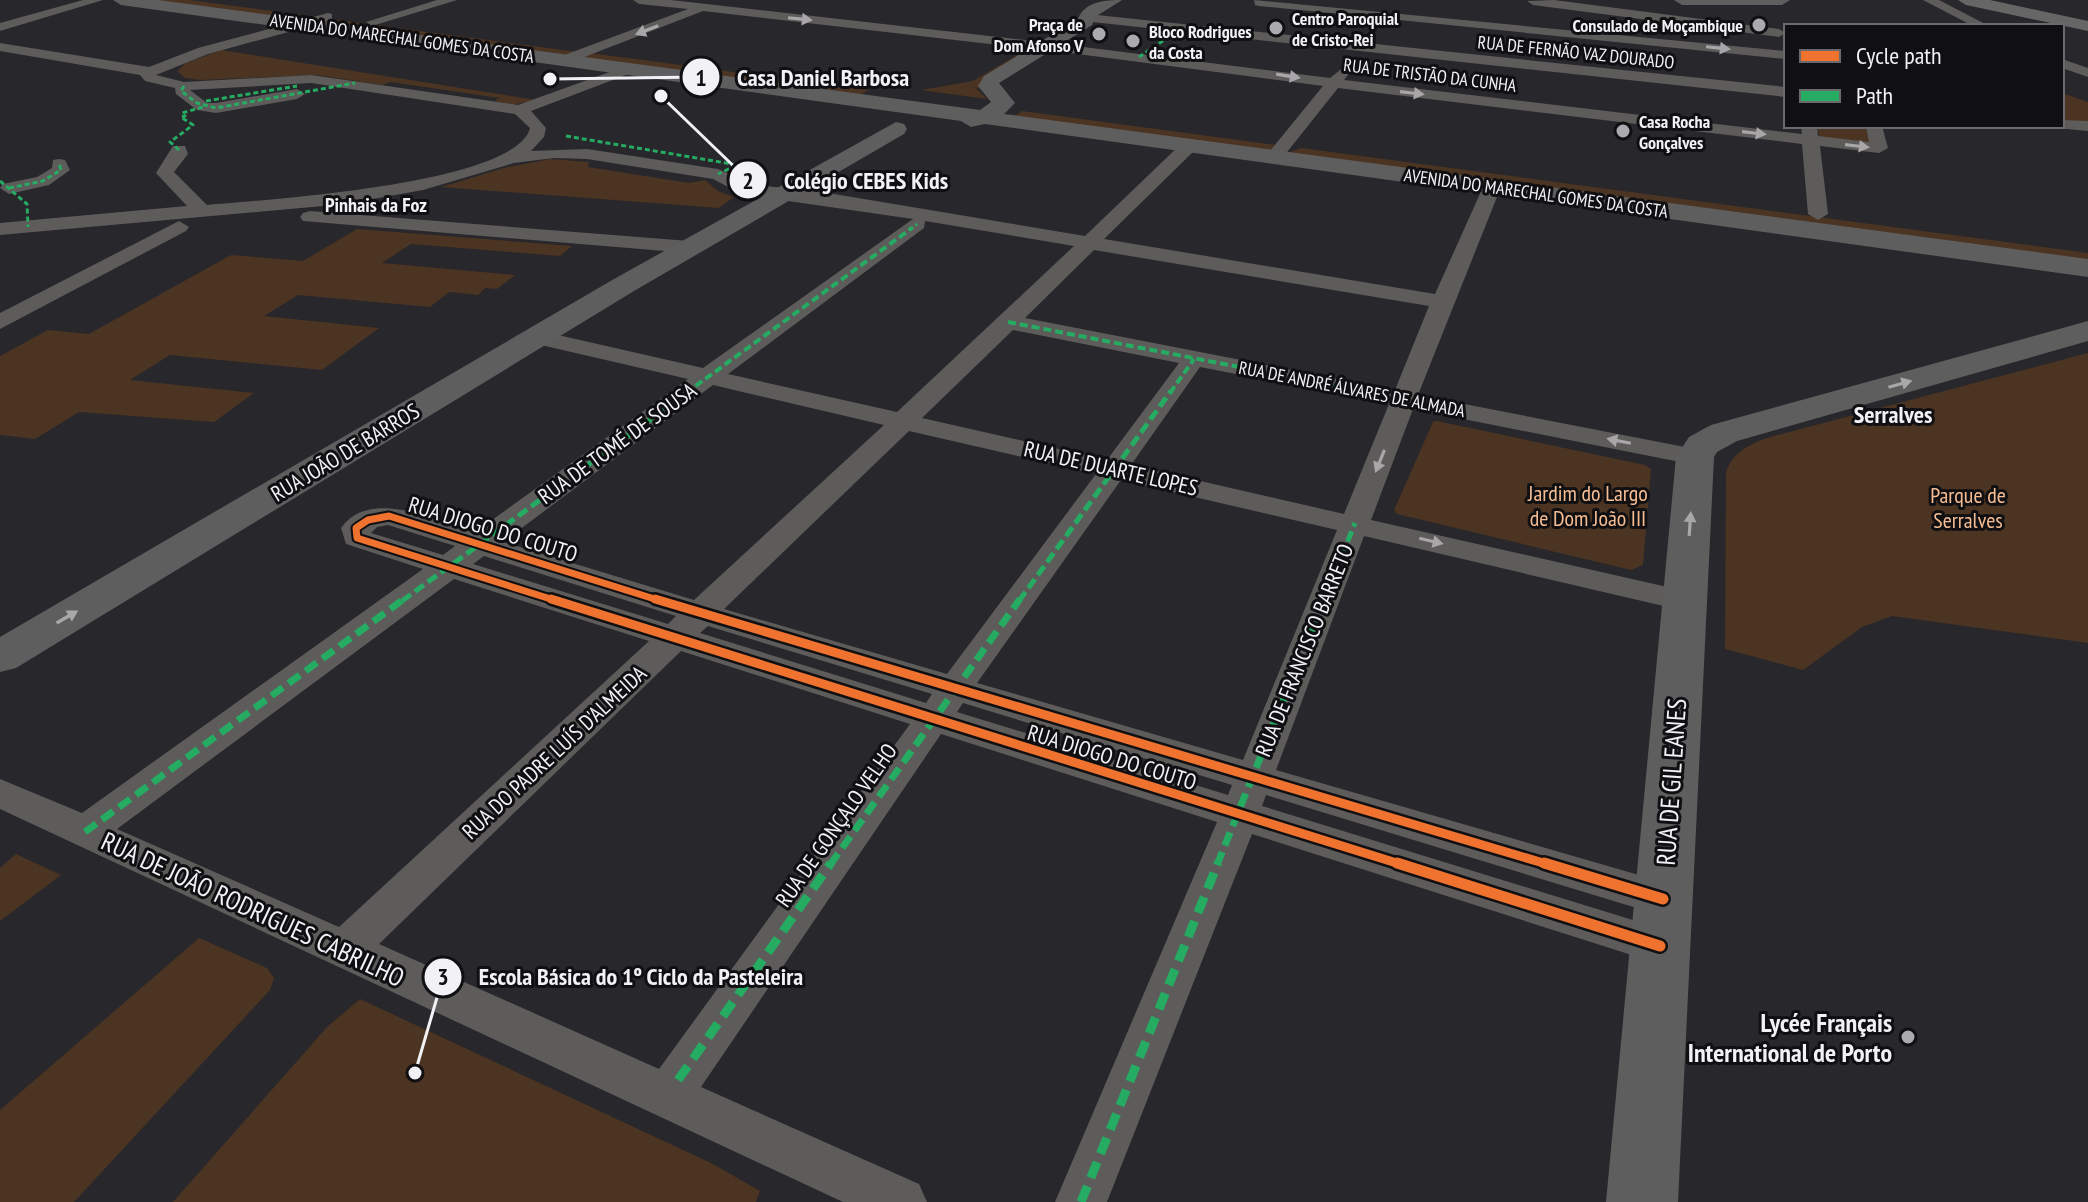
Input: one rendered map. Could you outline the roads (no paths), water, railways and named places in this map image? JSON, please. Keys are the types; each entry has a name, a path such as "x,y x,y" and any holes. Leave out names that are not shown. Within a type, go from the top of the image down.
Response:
{"main road":[{"name":"AVENIDA DO MARECHAL GOMES DA COSTA","path":"121,0 873,102 993,112 2088,250"},
{"name":"AVENIDA DO MARECHAL GOMES DA COSTA","path":"202,0 893,91 1189,146 1279,150 1492,187 2088,268"},
{"path":"1080,18 1100,0"},
{"path":"970,79 1114,0"},
{"path":"1682,0 1782,0"},
{"path":"1966,0 2088,26"},
{"path":"1994,0 2088,20"},
{"path":"993,112 1005,102 988,83 1034,45"},
{"path":"896,129 890,127 873,109 873,102 893,91 919,87"},
{"name":"RUA JOÃO DE BARROS","path":"0,657 536,337 896,129 993,112"},
{"name":"RUA JOÃO DE BARROS","path":"0,621 624,268 689,247"},
{"path":"1695,457 1702,445 1741,428 2088,331"},
{"name":"RUA DE GIL EANES","path":"1642,1202 1695,457"}],"street":[{"path":"0,27 97,0"},
{"path":"372,22 451,0"},
{"name":"RUA DE TRISTÃO DA CUNHA","path":"643,0 1139,57 1335,83 1810,134 1879,148 1874,128"},
{"path":"1262,0 1259,2 1265,5 1377,31"},
{"path":"1279,150 1402,0"},
{"path":"1517,0 1784,34"},
{"path":"1929,0 1979,24"},
{"path":"564,60 705,8"},
{"path":"0,47 150,72 203,51 328,17"},
{"path":"1080,18 1182,28 1377,31 1784,55"},
{"path":"1139,57 1182,28"},
{"name":"RUA DE FERNÃO VAZ DOURADO","path":"1377,31 1784,92"},
{"path":"150,72 147,75 150,78 184,86 285,78 355,83 519,110 629,69"},
{"path":"184,86 181,91 203,107 228,107 355,83"},
{"path":"512,158 536,137 538,128 519,110"},
{"path":"2064,125 2088,126"},
{"path":"1810,134 1818,214"},
{"path":"566,136 732,164 733,167 718,174"},
{"name":"RUA DO PADRE LUÍS D'ALMEIDA","path":"343,951 1008,322 1189,146"},
{"path":"179,150 165,173 203,212"},
{"path":"0,229 345,198 423,185 512,158 554,153 587,154 718,174 729,183 778,195 808,196 1440,308"},
{"path":"5,184 52,177 61,170 59,164"},
{"path":"5,184 27,204 28,227"},
{"path":"410,224 399,211 398,202 423,185"},
{"name":"RUA DE FRANCISCO BARRETO","path":"1081,1202 1239,816 1440,308 1492,187"},
{"path":"778,195 787,202 1085,247"},
{"path":"329,217 351,206 350,200 345,198"},
{"path":"0,242 329,217 689,247"},
{"name":"RUA DE TOMÉ DE SOUSA","path":"85,832 917,224"},
{"path":"0,322 179,227"},
{"path":"587,239 606,249 624,268"},
{"name":"RUA DE ANDRÉ ÁLVARES DE ALMADA","path":"1008,322 1695,457"},
{"name":"RUA DE DUARTE LOPES","path":"536,337 1685,601"},
{"name":"RUA DE GONÇALO VELHO","path":"678,1080 933,719 1194,359"},
{"name":"RUA DIOGO DO COUTO","path":"389,516 701,613 1254,776 1661,922 1239,816 357,538 356,528 368,520 389,516"},
{"name":"RUA DE JOÃO RODRIGUES CABRILHO","path":"0,793 901,1202"}],"place":[{"name":"Consulado de Moçambique","path":"1759,25"},
{"name":"Centro Paroquial de Cristo-Rei","path":"1276,28"},
{"name":"Praça de Dom Afonso V","path":"1099,34"},
{"name":"Bloco Rodrigues da Costa","path":"1133,41"},
{"name":"Casa Daniel Barbosa","path":"550,79"},
{"name":"Colégio CEBES Kids","path":"661,96"},
{"name":"Casa Rocha Gonçalves","path":"1623,131"},
{"name":"Lycée Français International de Porto","path":"1908,1037"},
{"name":"Escola Básica do 1º Ciclo da Pasteleira","path":"415,1073"}],"district":[{"name":"Pinhais da Foz","path":"376,205"},
{"name":"Serralves","path":"1893,414"}],"park label":[{"name":"Jardim do Largo de Dom João III","path":"1588,506"},
{"name":"Parque de Serralves","path":"1968,508"}]}
